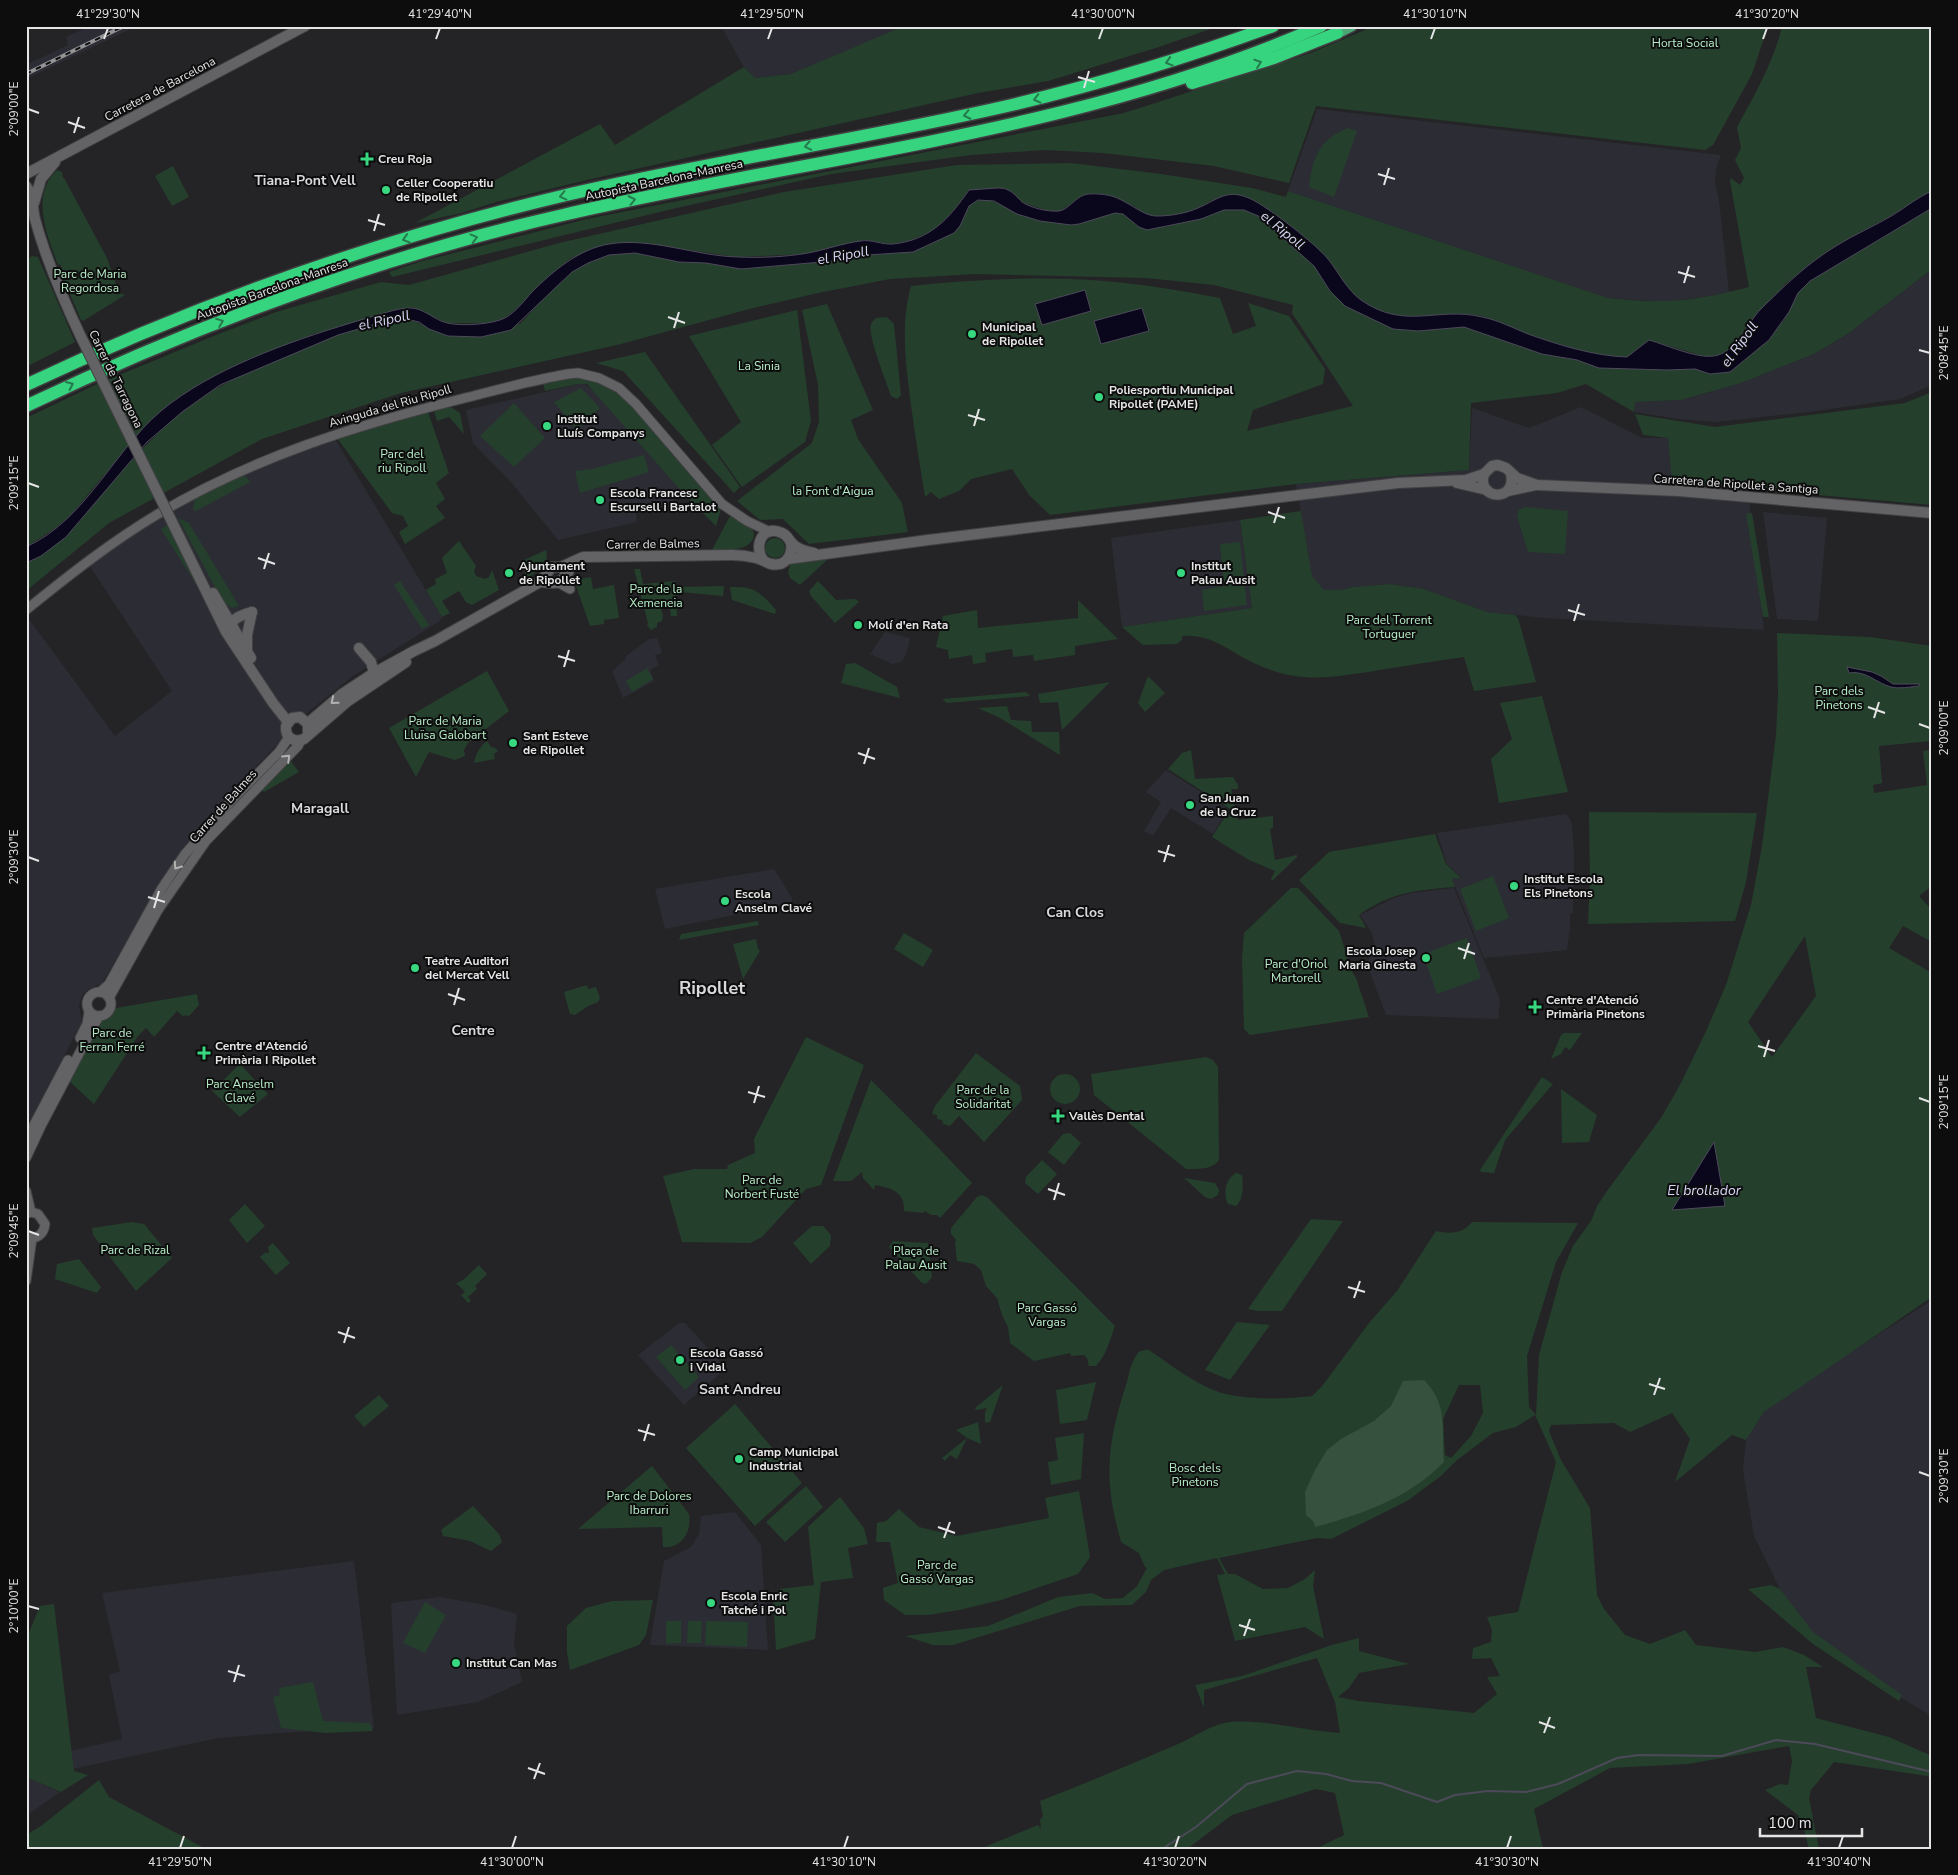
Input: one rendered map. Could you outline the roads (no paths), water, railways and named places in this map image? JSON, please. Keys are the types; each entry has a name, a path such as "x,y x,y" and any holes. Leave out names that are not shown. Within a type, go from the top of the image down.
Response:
{"highway":[{"name":"Autopista Barcelona-Manresa","path":"26,385 156,327 251,289 349,256 471,219 612,185 905,128 1014,104 1164,64 1273,26"},
{"name":"Autopista Barcelona-Manresa","path":"26,406 157,347 234,316 345,276 474,238 563,214 870,154 1031,120 1196,74 1263,50 1321,26"},
{"path":"1031,120 1088,112 1212,78 1274,58 1336,33"}],"main road":[{"name":"Carretera de Barcelona","path":"26,174 306,26"},
{"path":"1336,33 1351,26"},
{"path":"30,204 41,179 62,155"},
{"name":"Carrer de Tarragona","path":"26,186 30,192 30,204 57,284 81,338 226,632 245,654 278,700 279,709 288,722"},
{"path":"759,543 759,553 764,560 774,564 788,559 818,554 1398,483 1466,480 1484,474 1490,467 1498,465 1506,468 1511,474 1537,485"},
{"path":"1484,474 1483,482 1487,490"},
{"path":"1508,491 1512,481 1511,474"},
{"path":"1451,482 1487,490 1497,495 1537,485"},
{"name":"Carretera de Ripollet a Santiga","path":"1537,485 1679,491 1932,513"},
{"path":"740,555 759,543 764,535 770,532 780,532 786,535 801,550 818,554"},
{"path":"788,559 792,550 791,542"},
{"name":"Carrer de Tarragona","path":"185,548 204,576 231,624 245,654"},
{"name":"Carrer de Balmes","path":"308,723 361,680 540,582 560,574 578,558 740,555 764,560"},
{"path":"209,599 225,620 231,624 242,622 252,612"},
{"path":"222,610 240,616"},
{"path":"231,624 240,616 252,612"},
{"path":"245,654 252,612"},
{"name":"Carrer de Balmes","path":"305,737 348,701 418,655 435,641"},
{"path":"369,663 374,673"},
{"path":"369,663 386,666"},
{"path":"361,680 369,663"},
{"path":"374,673 381,674 404,663"},
{"path":"348,701 374,673"},
{"path":"300,717 308,723 305,737 294,741 288,737 285,730 292,718 300,717"}],"street":[{"name":"Avinguda del Riu Ripoll","path":"26,610 83,564 158,514 230,476 362,425 568,374 599,378 625,393 713,495 729,510 746,521 770,532"},
{"name":"Avinguda del Riu Ripoll","path":"746,521 754,529 759,543"},
{"name":"Carrer de Balmes","path":"100,992 109,984 162,888 185,854 233,799 279,752 288,737"},
{"name":"Carrer de Balmes","path":"109,998 158,910 202,846 305,737"},
{"path":"26,1140 84,1031 89,1012 87,1006 89,997 100,992 109,998 111,1004 109,1010 99,1016 26,1158"},
{"path":"89,1012 99,1016"},
{"path":"26,1191 29,1213 41,1216 45,1224 41,1234 29,1237 26,1281"}],"water":[{"name":"el Ripoll","path":"1007,189 1022,202 1045,210 1059,211 1084,195 1098,194 1114,197 1152,216 1173,215 1189,211 1223,196 1236,194 1251,199 1269,210 1303,236 1328,259 1356,296 1377,309 1407,316 1466,314 1482,317 1564,346 1602,355 1627,357 1649,340 1684,352 1703,356 1718,355 1725,352 1737,342 1756,315 1770,300 1797,275 1826,253 1932,191 1932,208 1810,281 1798,293 1789,312 1769,340 1730,372 1710,374 1695,369 1599,368 1577,360 1542,354 1464,327 1418,331 1393,329 1345,306 1330,291 1314,266 1263,218 1244,210 1224,210 1201,219 1147,230 1139,227 1123,214 1115,213 1071,225 1040,221 1017,214 994,201 978,200 969,206 960,226 954,233 913,252 867,255 833,261 741,269 706,263 679,262 635,253 609,255 572,272 511,330 481,337 448,336 429,329 419,322 393,319 338,335 220,385 182,412 147,442 66,537 41,556 26,563 26,547 48,534 68,518 86,499 134,438 171,403 215,376 289,343 340,326 406,308 419,309 447,323 461,325 494,322 505,318 513,312 540,284 567,262 587,251 609,244 641,243 722,256 755,257 814,252 848,243 865,241 889,244 906,242 928,233 946,219 969,190"},
{"path":"1085,290 1091,311 1042,325 1035,304"},
{"path":"1142,308 1149,331 1101,344 1094,321"},
{"path":"1847,667 1872,672 1893,684 1920,684 1919,686 1891,687 1861,673 1849,673"},
{"name":"El brollador","path":"1714,1142 1725,1206 1672,1210"}],"waterway":[{"path":"1162,1849 1196,1827 1247,1784 1297,1771 1326,1774 1352,1781 1381,1783 1437,1802 1455,1795 1488,1791 1526,1792 1558,1784 1617,1758 1639,1755 1722,1756 1776,1740 1815,1744 1932,1772"}],"railway":[{"path":"26,74 124,26"}],"place":[{"name":"Creu Roja","path":"367,159"},
{"name":"Celler Cooperatiu de Ripollet","path":"386,190"},
{"name":"Municipal de Ripollet","path":"972,334"},
{"name":"Poliesportiu Municipal Ripollet (PAME)","path":"1099,397"},
{"name":"Institut Lluís Companys","path":"547,426"},
{"name":"Escola Francesc Escursell i Bartalot","path":"600,500"},
{"name":"Ajuntament de Ripollet","path":"509,573"},
{"name":"Institut Palau Ausit","path":"1181,573"},
{"name":"Molí d'en Rata","path":"858,625"},
{"name":"Sant Esteve de Ripollet","path":"513,743"},
{"name":"San Juan de la Cruz","path":"1190,805"},
{"name":"Institut Escola Els Pinetons","path":"1514,886"},
{"name":"Escola Anselm Clavé","path":"725,901"},
{"name":"Escola Josep Maria Ginesta","path":"1426,958"},
{"name":"Teatre Auditori del Mercat Vell","path":"415,968"},
{"name":"Centre d'Atenció Primària Pinetons","path":"1535,1007"},
{"name":"Centre d'Atenció Primària I Ripollet","path":"204,1053"},
{"name":"Vallès Dental","path":"1058,1116"},
{"name":"Escola Gassó i Vidal","path":"680,1360"},
{"name":"Camp Municipal Industrial","path":"739,1459"},
{"name":"Escola Enric Tatché i Pol","path":"711,1603"},
{"name":"Institut Can Mas","path":"456,1663"}],"district":[{"name":"Tiana-Pont Vell","path":"305,180"},
{"name":"Maragall","path":"320,808"},
{"name":"Can Clos","path":"1075,912"},
{"name":"Ripollet","path":"712,988"},
{"name":"Centre","path":"473,1030"},
{"name":"Sant Andreu","path":"740,1389"}],"park label":[{"name":"Horta Social","path":"1685,43"},
{"name":"Parc de Maria Regordosa","path":"90,281"},
{"name":"La Sinia","path":"759,366"},
{"name":"Parc del riu Ripoll","path":"402,461"},
{"name":"la Font d'Aigua","path":"833,491"},
{"name":"Parc de la Xemeneia","path":"656,596"},
{"name":"Parc del Torrent Tortuguer","path":"1389,627"},
{"name":"Parc dels Pinetons","path":"1839,698"},
{"name":"Parc de Maria Lluïsa Galobart","path":"445,728"},
{"name":"Parc d'Oriol Martorell","path":"1296,971"},
{"name":"Parc de Ferran Ferré","path":"112,1040"},
{"name":"Parc Anselm Clavé","path":"240,1091"},
{"name":"Parc de la Solidaritat","path":"983,1097"},
{"name":"Parc de Norbert Fusté","path":"762,1187"},
{"name":"Parc de Rizal","path":"135,1250"},
{"name":"Plaça de Palau Ausit","path":"916,1258"},
{"name":"Parc Gassó Vargas","path":"1047,1315"},
{"name":"Bosc dels Pinetons","path":"1195,1475"},
{"name":"Parc de Dolores Ibarruri","path":"649,1503"},
{"name":"Parc de Gassó Vargas","path":"937,1572"}]}
